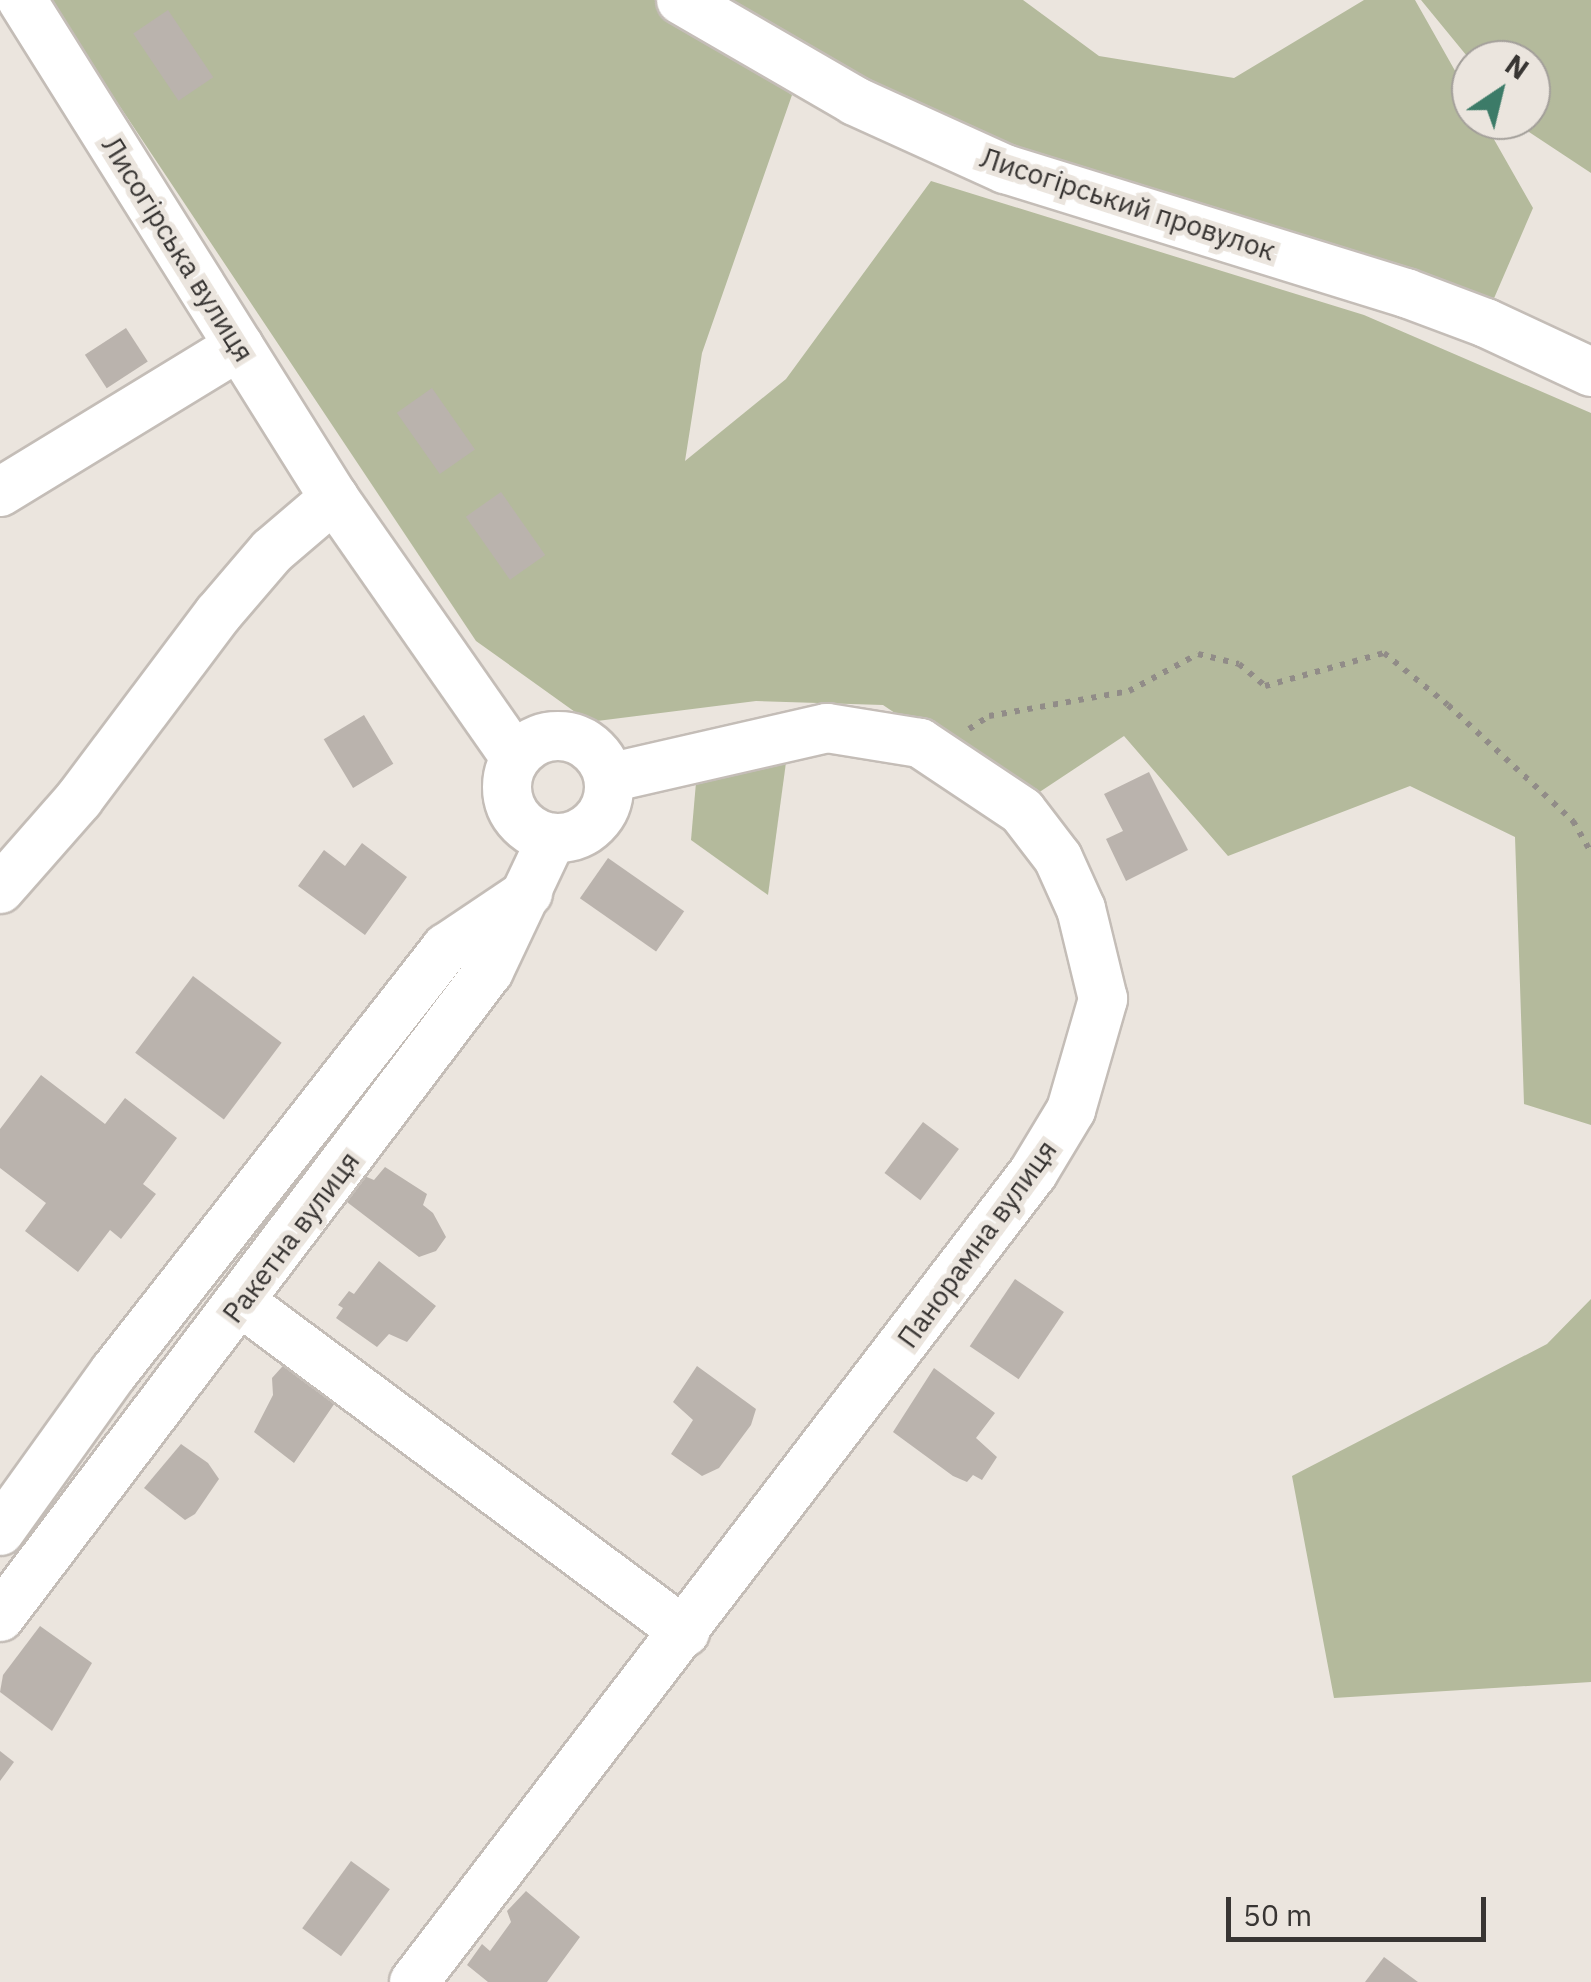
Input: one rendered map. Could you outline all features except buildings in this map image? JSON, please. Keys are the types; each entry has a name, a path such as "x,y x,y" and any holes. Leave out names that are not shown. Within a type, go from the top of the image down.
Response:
{"street":[{"name":"Лисогірська вулиця","path":"22,0 334,498 516,757"},
{"name":"Лисогірський провулок","path":"682,0 855,101 1005,169 1406,293 1486,322 1591,372"},
{"path":"0,492 238,346"},
{"path":"0,889 78,799 261,564 334,498"},
{"name":"Панорамна вулиця","path":"414,1982 1033,1173 1072,1110 1102,999 1081,909 1058,858 1022,811 920,743 827,728 609,778"},
{"path":"574,738 596,752 609,778 609,794 595,822 568,838 552,838 524,826 508,801 506,786 516,757 535,740 574,738"},
{"name":"Ракетна вулиця","path":"0,1617 242,1303 489,971 552,838"},
{"path":"0,1531 114,1372 446,948 528,893"},
{"path":"242,1303 685,1632"}],"path":[{"path":"935,752 989,716 1130,691 1198,654 1239,664 1265,686 1384,653 1448,705 1572,820 1591,852"}],"green space":[{"path":"49,0 662,0 792,95 702,353 685,461 786,379 931,181 1364,315 1591,413 1591,1125 1524,1104 1515,837 1410,786 1228,856 1124,736 1026,801 883,705 756,701 589,722 476,641"},
{"path":"724,0 1023,0 1099,56 1234,78 1364,0 1415,0 1451,64 1451,140 1494,140 1533,208 1492,303 1011,153 755,24"},
{"path":"1421,0 1591,0 1591,173 1541,140 1551,140 1551,40 1454,40"},
{"path":"787,755 768,895 691,840 697,771"},
{"path":"1591,1299 1591,1682 1334,1698 1292,1476 1547,1344"}]}
